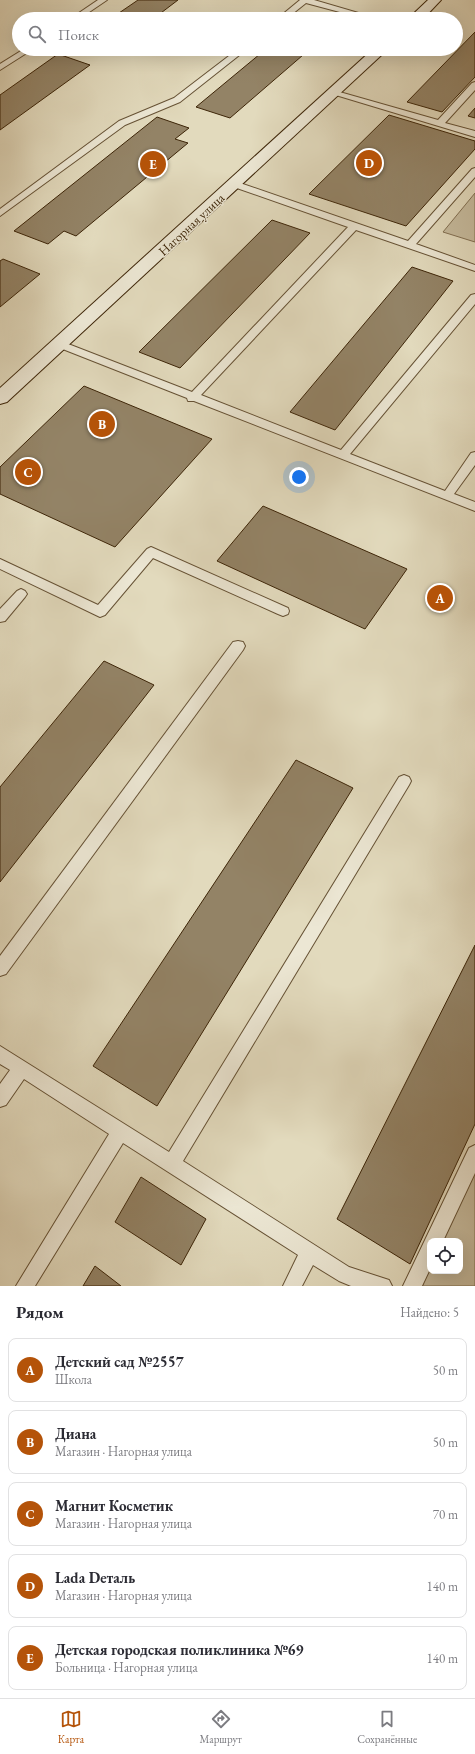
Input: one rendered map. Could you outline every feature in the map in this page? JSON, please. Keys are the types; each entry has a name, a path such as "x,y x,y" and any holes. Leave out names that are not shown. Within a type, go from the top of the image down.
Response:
{"street":[{"path":"422,12 435,0"},
{"name":"Нагорная улица","path":"0,398 374,56"}],"lane":[{"path":"85,12 103,0"},
{"path":"290,12 305,0 349,12"},
{"path":"0,68 18,56"},
{"path":"0,213 122,123 177,100 233,56"},
{"path":"439,124 475,84"},
{"path":"333,93 475,134"},
{"path":"410,245 475,171"},
{"path":"234,184 475,268"},
{"path":"192,398 354,226"},
{"path":"343,455 475,297"},
{"path":"59,344 192,398 475,507"},
{"path":"447,496 475,456"},
{"path":"0,564 100,612 151,552 283,611"},
{"path":"0,617 22,594"},
{"path":"0,969 238,646"},
{"path":"171,1165 404,781"},
{"path":"0,1054 171,1165 345,1275 383,1286"},
{"path":"0,1099 21,1068"},
{"path":"25,1286 120,1132"},
{"path":"435,1238 475,1154"},
{"path":"292,1286 309,1253"},
{"path":"412,1286 427,1255"}],"shaded area":[{"path":"475,193 475,242 443,232"},
{"path":"475,1171 475,1286 420,1286 427,1271 427,1274 463,1274 463,1238 442,1238"}],"building":[{"path":"138,0 178,0 162,12 120,12"},
{"path":"475,32 475,77 442,112 407,102 452,56 463,56 463,44"},
{"path":"55,56 64,56 90,65 0,130 0,95"},
{"path":"258,56 302,56 230,118 196,107"},
{"path":"475,108 475,118 468,116"},
{"path":"389,115 475,141 475,149 406,226 309,194"},
{"path":"157,117 189,128 175,139 188,143 76,236 64,231 48,244 14,231"},
{"path":"272,220 310,233 180,368 139,352"},
{"path":"3,259 40,274 0,307 0,261"},
{"path":"412,267 453,281 335,430 290,412"},
{"path":"84,386 212,439 115,547 0,494 0,467"},
{"path":"263,506 407,569 365,629 217,561"},
{"path":"104,661 154,685 0,882 0,787"},
{"path":"296,760 353,788 157,1106 93,1066"},
{"path":"475,945 475,1124 410,1264 337,1219"},
{"path":"141,1177 206,1219 181,1265 115,1222"},
{"path":"95,1266 121,1286 83,1286"}],"place":[{"name":"Lada Dеталь","path":"369,163"},
{"name":"Детская городская поликлиника №69","path":"153,164"},
{"name":"Диана","path":"102,424"},
{"name":"Магнит Косметик","path":"28,472"},
{"name":"Детский сад №2557","path":"440,598"}]}
